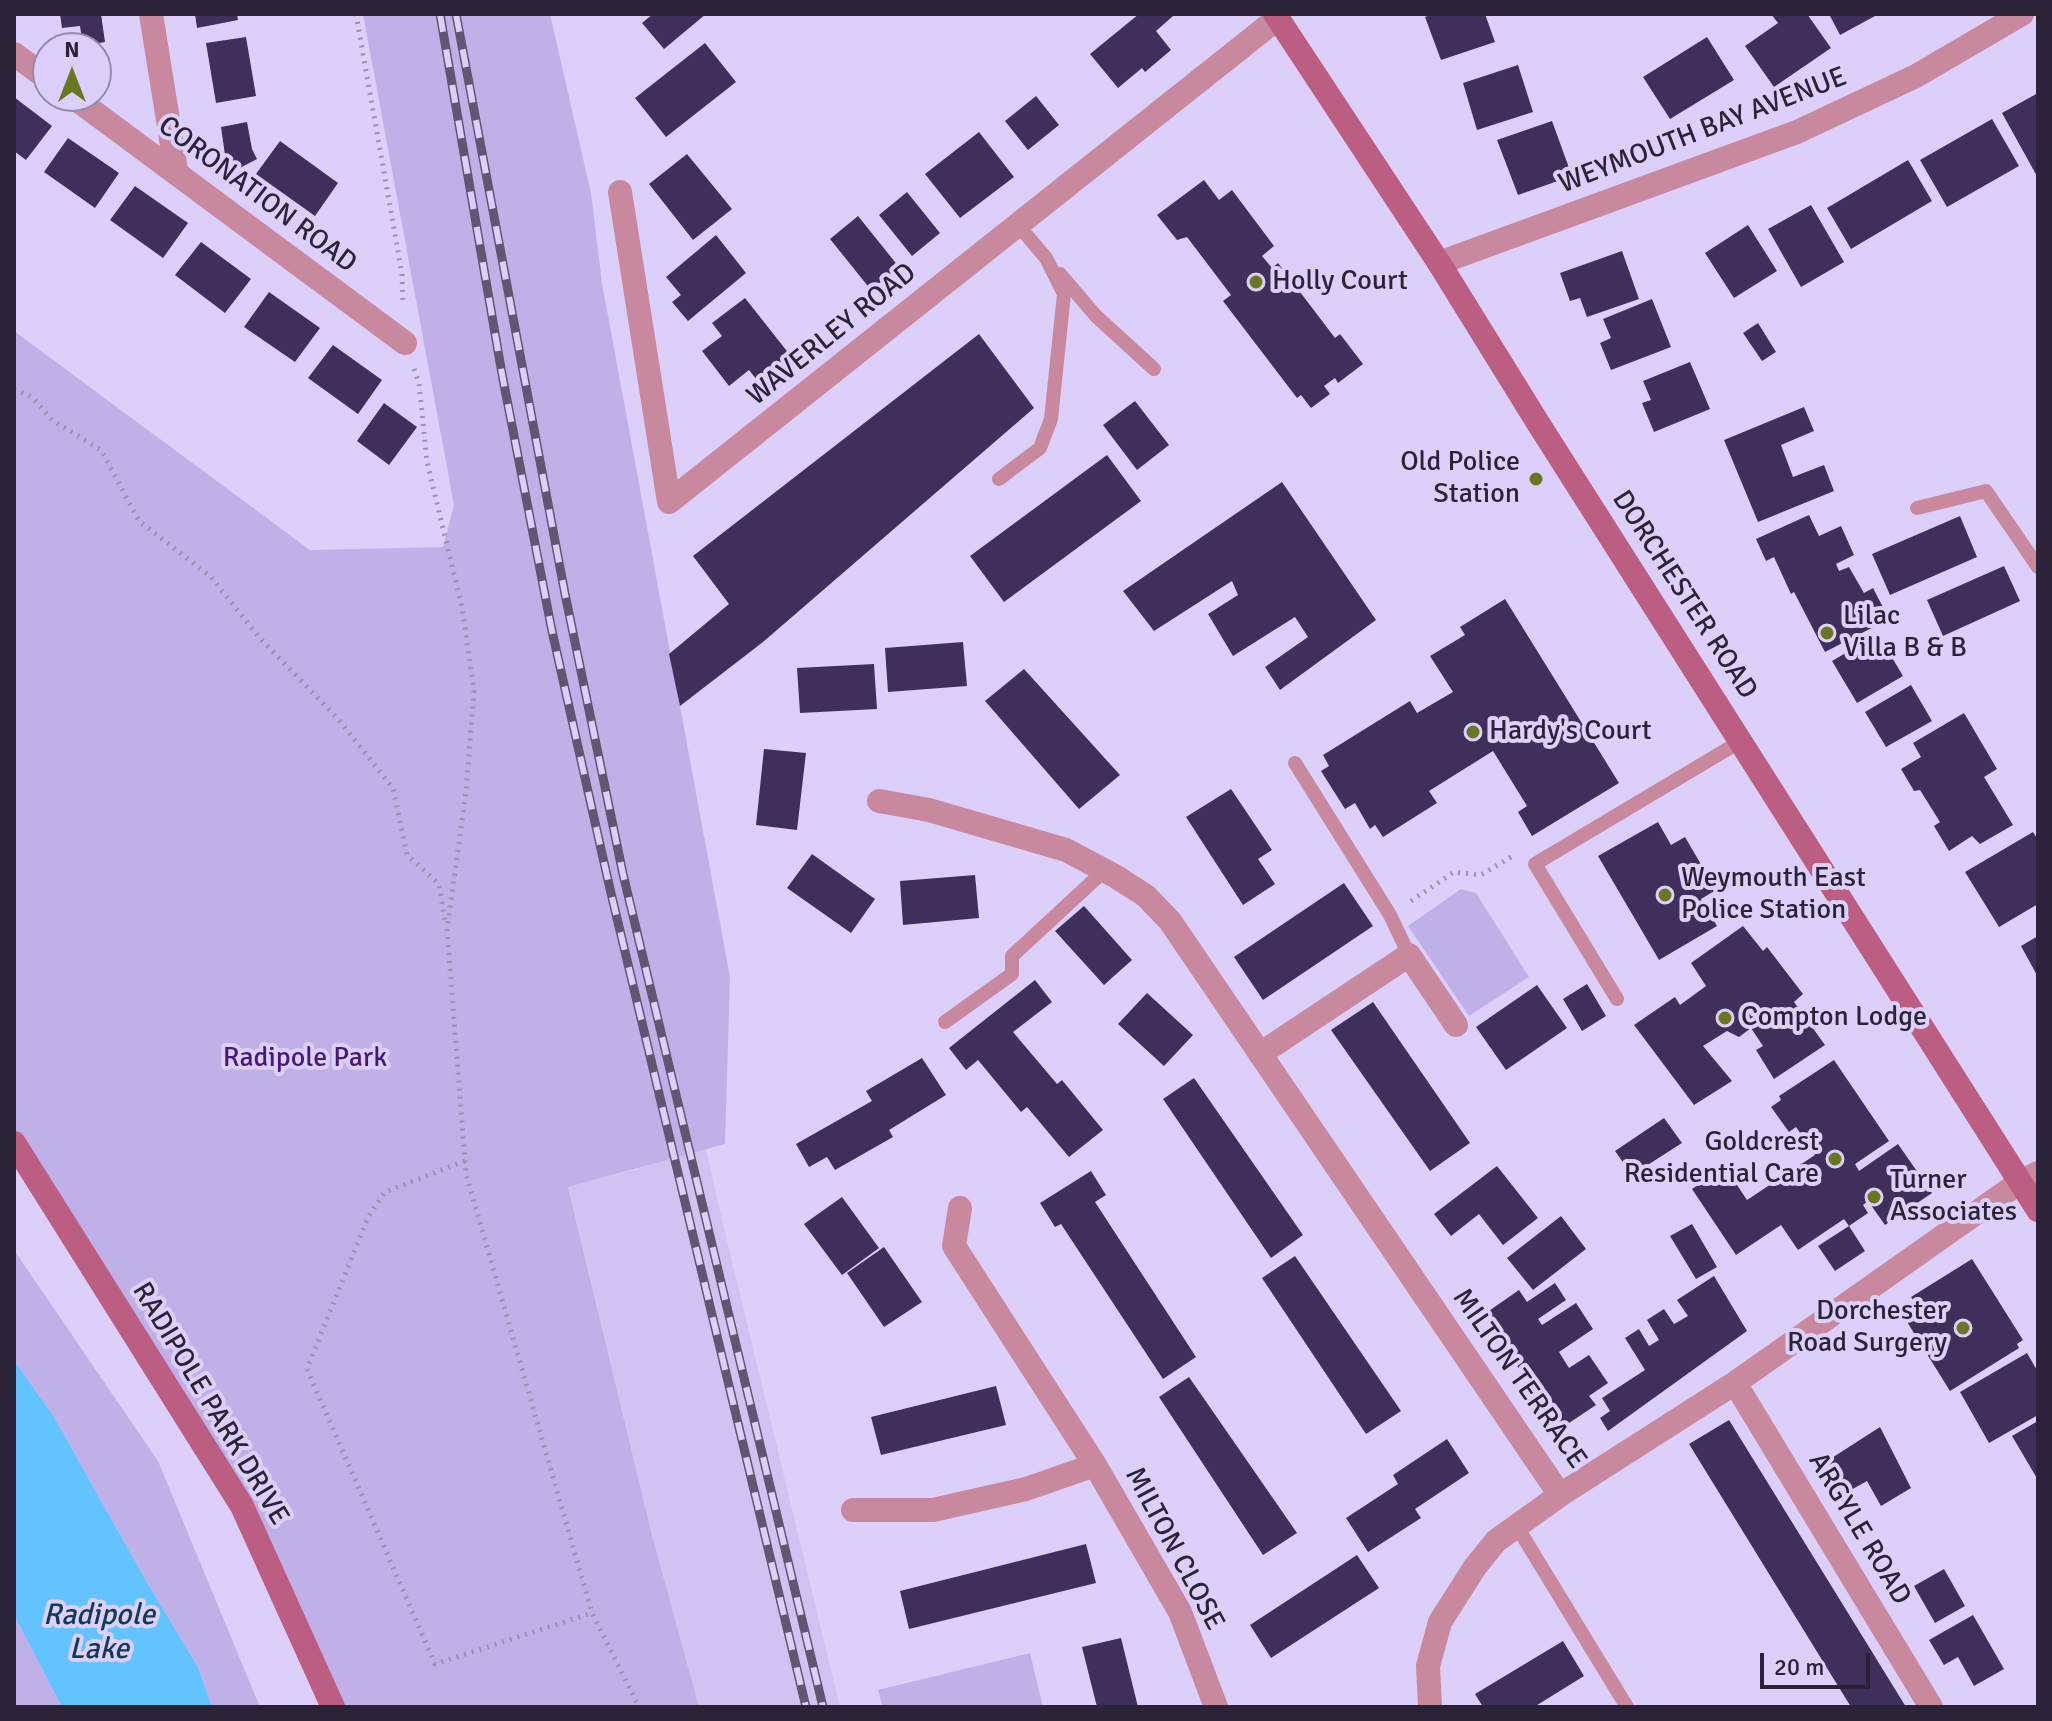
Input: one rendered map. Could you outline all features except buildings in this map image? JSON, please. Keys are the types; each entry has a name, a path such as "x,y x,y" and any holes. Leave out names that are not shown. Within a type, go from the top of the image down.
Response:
{"main road":[{"name":"DORCHESTER ROAD","path":"1277,16 1439,263 1741,741 2029,1177 2038,1210"},
{"name":"RADIPOLE PARK DRIVE","path":"14,1143 242,1506 333,1707"}],"street":[{"path":"151,14 176,170"},
{"name":"WEYMOUTH BAY AVENUE","path":"1439,263 1797,132 1916,76 2022,14"},
{"name":"WAVERLEY ROAD","path":"620,192 669,502 1277,16"},
{"path":"14,54 32,67"},
{"name":"CORONATION ROAD","path":"94,112 405,343"},
{"name":"MILTON TERRACE","path":"879,801 929,810 1066,850 1146,896 1170,921 1560,1495 1735,1383 2029,1177"},
{"path":"1260,1054 1409,955 1456,1025"},
{"name":"MILTON CLOSE","path":"960,1208 954,1246 1095,1465 1180,1612 1216,1707"},
{"name":"ARGYLE ROAD","path":"1735,1383 1931,1707"},
{"name":"MILTON CLOSE","path":"853,1510 933,1510 1026,1489 1095,1465"},
{"path":"1430,1707 1428,1666 1440,1622 1475,1567 1496,1541 1560,1495"}],"lane":[{"path":"1018,225 1096,316 1154,369"},
{"path":"999,479 1040,448 1051,419 1064,294 1046,258"},
{"path":"1917,508 1986,491 2038,567"},
{"path":"1617,999 1535,864 1741,741"},
{"path":"1295,763 1390,915 1409,955"},
{"path":"945,1022 1012,974 1012,956 1105,870"},
{"path":"1516,1525 1627,1707"}],"path":[{"path":"356,14 402,274 405,343 419,383 427,462 462,607 474,691 466,792 447,929"},
{"path":"14,389 32,397 52,420 101,450 139,521 211,577 258,636 338,719 393,788 407,855 439,884 447,929 466,1174 592,1613 639,1707"},
{"path":"465,1161 385,1192 368,1217 307,1369 435,1664 592,1613"}],"shaded area":[{"path":"644,874 722,1220 840,1707 699,1707 652,1535 568,1186 638,1169"}],"green space":[{"name":"Radipole Park","path":"363,14 550,14 591,193 602,283 730,977 725,1144 568,1187 652,1535 699,1707 333,1707 247,1516 14,1143 14,331 310,550 443,547 454,505"},
{"path":"1461,889 1476,893 1529,977 1469,1016 1408,926"},
{"path":"14,1250 158,1461 260,1707 212,1707 198,1667 54,1417 14,1360"},
{"path":"14,1615 62,1707 14,1707"},
{"path":"1030,1653 1043,1707 883,1707 878,1690"}],"water":[{"name":"Radipole Lake","path":"14,1360 54,1417 198,1667 212,1707 62,1707 14,1615"}],"railway":[{"path":"440,14 502,374 552,631 610,889 806,1707"},
{"path":"456,14 565,594 623,874 823,1707"}],"place":[{"name":"Holly Court","path":"1256,282"},
{"name":"Old Police Station","path":"1536,479"},
{"name":"Lilac Villa B & B","path":"1827,633"},
{"name":"Hardy's Court","path":"1473,732"},
{"name":"Weymouth East Police Station","path":"1665,895"},
{"name":"Compton Lodge","path":"1725,1018"},
{"name":"Goldcrest Residential Care","path":"1835,1159"},
{"name":"Turner Associates","path":"1874,1197"},
{"name":"Dorchester Road Surgery","path":"1963,1328"}]}
